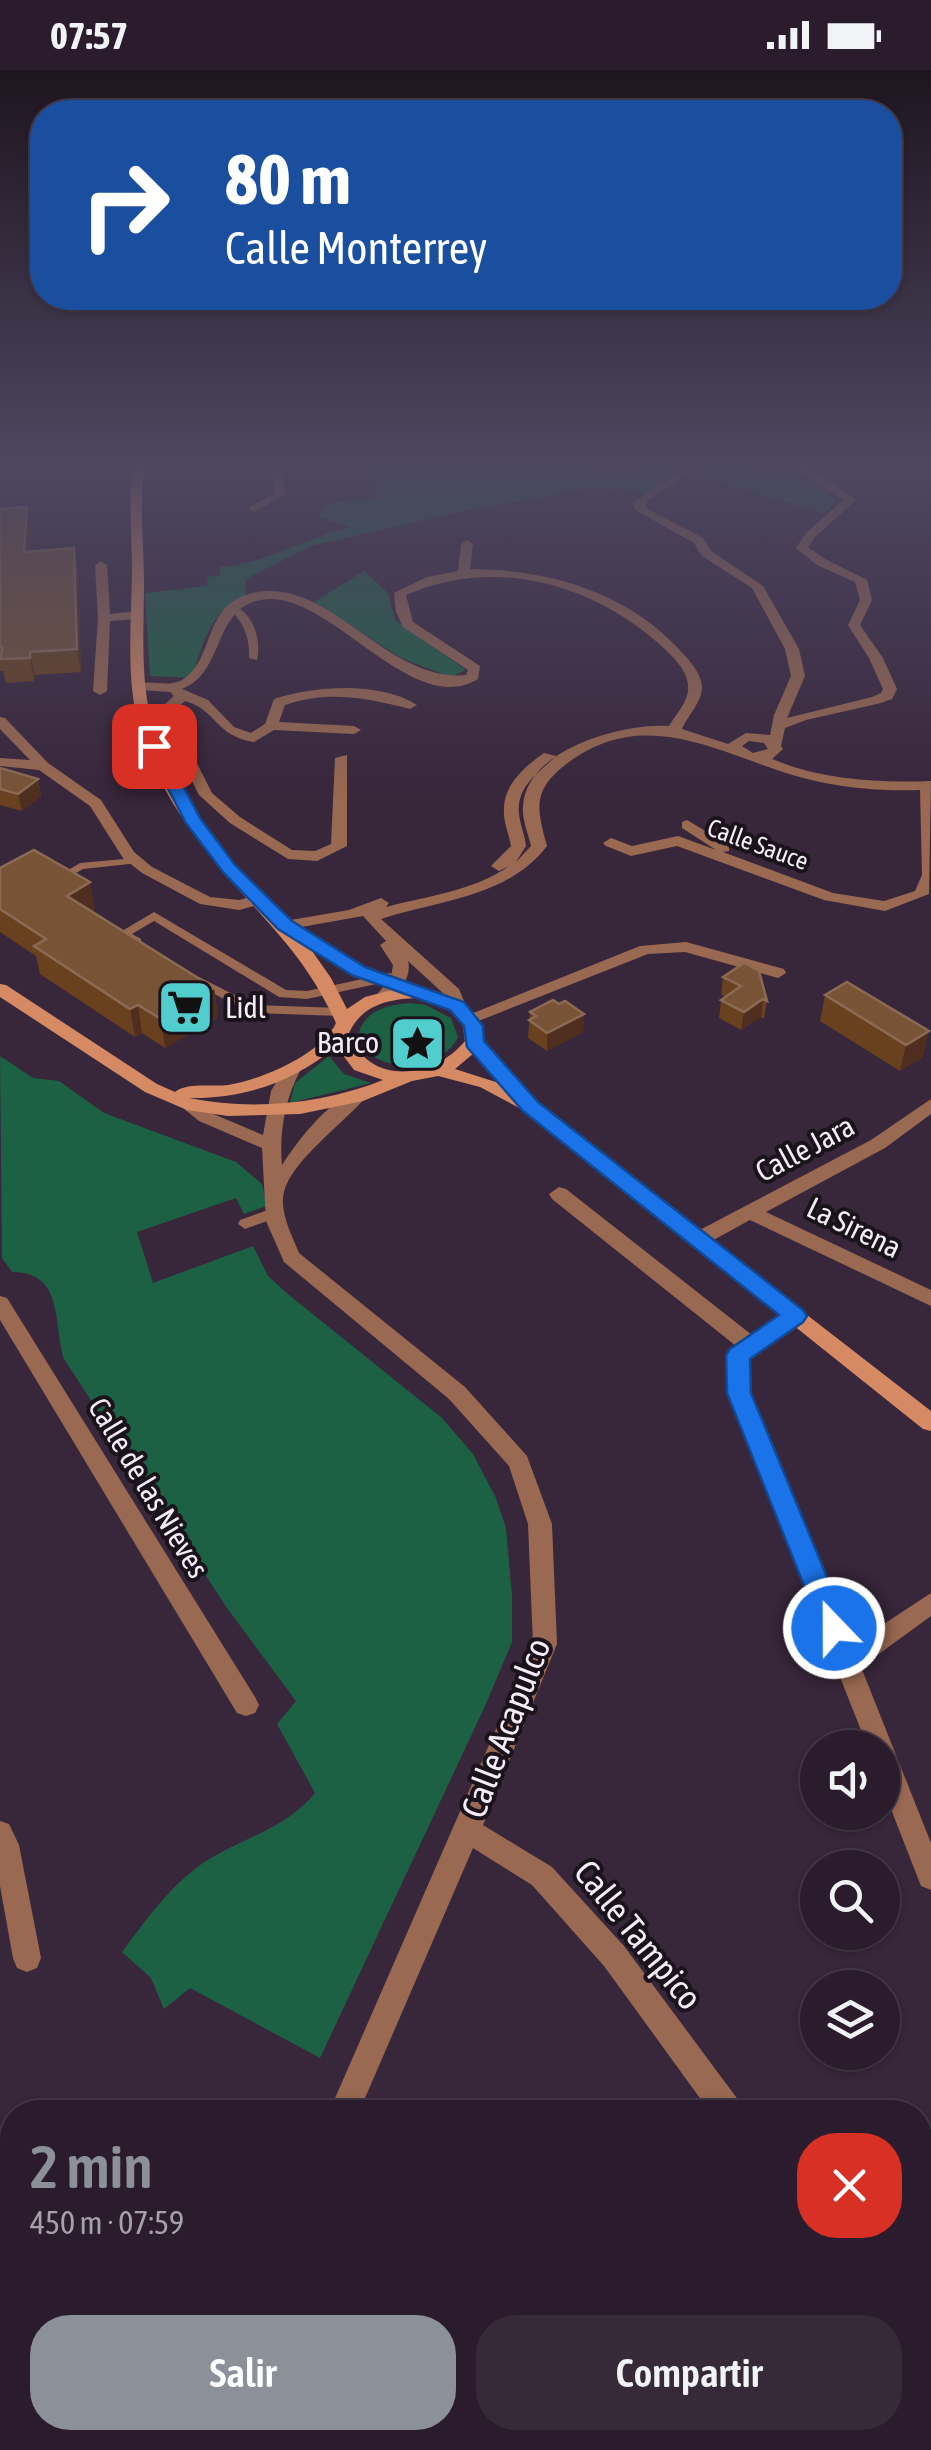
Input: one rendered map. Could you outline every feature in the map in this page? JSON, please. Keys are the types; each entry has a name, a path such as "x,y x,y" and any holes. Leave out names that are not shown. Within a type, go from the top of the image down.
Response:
{"main road":[{"path":"139,578 143,718 166,774 192,819 312,958 332,990 341,1022 342,1044 358,1064 407,1077"},
{"path":"285,925 344,963 463,1012 474,1042 531,1106"},
{"path":"136,1076 167,1090 204,1094 242,1090 291,1071 341,1022 392,983"},
{"path":"0,989 164,1096 186,1104 228,1110 277,1110 356,1097 407,1077 440,1071 462,1059 474,1042"},
{"path":"440,1071 461,1074 498,1088 531,1106 931,1424"}],"street":[{"path":"100,691 102,578"},
{"path":"342,758 338,846 317,856 288,854 206,794 164,711 195,678 207,656 218,619 232,607 256,596 292,598 370,648 428,676 461,682 476,676 475,669 408,624 402,612 400,593 432,578"},
{"path":"538,578 577,587 649,625 682,659 696,686 695,695 675,727"},
{"path":"745,578 757,586 792,648 798,676 782,715 776,746 757,757"},
{"path":"744,742 782,715 818,713 887,696 890,689 876,658 854,625 866,600 861,580 857,578"},
{"path":"104,618 138,615"},
{"path":"142,686 206,704 229,733 254,738 271,726 280,702 306,691 347,690 410,706"},
{"path":"0,721 43,766 96,802 135,860 184,892 206,901 239,905 259,900"},
{"path":"285,925 353,914 483,874 516,856 520,847 510,808 514,790 536,765 596,731 624,724 675,727 776,746 817,775"},
{"path":"271,726 354,730"},
{"path":"675,727 628,732 575,752 542,777 531,799 539,846 521,866 489,883 392,910 370,920 453,993 463,1012 646,949 686,947 778,973"},
{"path":"744,742 757,757 817,775 855,782 929,785"},
{"path":"0,762 43,766"},
{"name":"Calle Sauce","path":"611,843 631,851 678,841 830,898 885,906 920,894 930,876 929,785"},
{"name":"Calle Sauce","path":"687,825 721,846 830,898"},
{"path":"353,914 401,958 392,983"},
{"name":"Calle Acapulco","path":"291,1071 280,1091 271,1145 277,1200 290,1257 457,1393 519,1462 540,1524 545,1644 349,2100"},
{"path":"277,1200 296,1154 317,1129 356,1097"},
{"path":"186,1104 205,1117 271,1145"},
{"name":"Calle Jara","path":"701,1238 878,1144 931,1105"},
{"path":"559,1194 751,1346"},
{"name":"La Sirena","path":"750,1212 931,1299"},
{"name":"Calle de las Nieves","path":"0,1303 246,1705"},
{"path":"795,1316 738,1355 739,1393 875,1730"},
{"path":"848,1662 931,1603"},
{"path":"900,1796 931,1877"},
{"name":"Calle Tampico","path":"468,1830 542,1876 614,1956 719,2100"},
{"path":"0,1833 6,1846 27,1958"}],"lane":[{"path":"232,607 241,612 254,642 254,658"},
{"path":"66,875 80,866 135,860"},
{"path":"156,954 123,934 154,916 283,994 392,983"},
{"path":"189,974 251,1009 341,1022"},
{"path":"245,1224 277,1200"}],"green space":[{"path":"207,578 248,578 245,596 223,611 209,630 191,678 150,676 145,593 208,586"},
{"path":"353,578 372,578 388,593 395,620 466,670 451,677 403,659 314,602"},
{"path":"410,1003 426,1005 451,1018 458,1037 449,1049 437,1058 407,1065 391,1064 365,1049 358,1036 365,1020 378,1010"},
{"path":"0,1056 33,1078 59,1081 104,1113 236,1162 262,1184 267,1206 244,1214 236,1198 137,1232 153,1283 253,1246 268,1276 442,1418 473,1454 506,1528 512,1642 320,2058 190,1988 164,2009 151,1978 122,1952 184,1878 225,1850 273,1827 315,1793 277,1724 296,1701 227,1608 64,1359 48,1290 41,1280 29,1274 12,1272 2,1258"},
{"path":"329,1056 344,1074 371,1083 290,1103 295,1083"}],"building":[{"path":"0,578 75,578 77,649 30,652 30,658 1,659"},
{"path":"0,768 38,779 18,794 0,789"},
{"path":"34,850 90,882 67,896 214,988 161,1019 138,1005 130,1009 34,946 46,939 0,909 0,868"},
{"path":"744,963 759,971 767,1001 763,999 744,1012 721,1000 741,986 723,977"},
{"path":"847,982 929,1031 906,1045 825,995"},
{"path":"553,1000 559,1004 565,1001 584,1014 547,1033 529,1020 536,1016 530,1012"}],"place":[{"name":"Lidl","path":"186,1008"},
{"name":"Barco","path":"418,1043"}],"route":[{"path":"154,746 192,819 229,869 285,925 359,971 457,1006 474,1026 474,1042 531,1106 795,1316 738,1355 739,1393 834,1628"}]}
